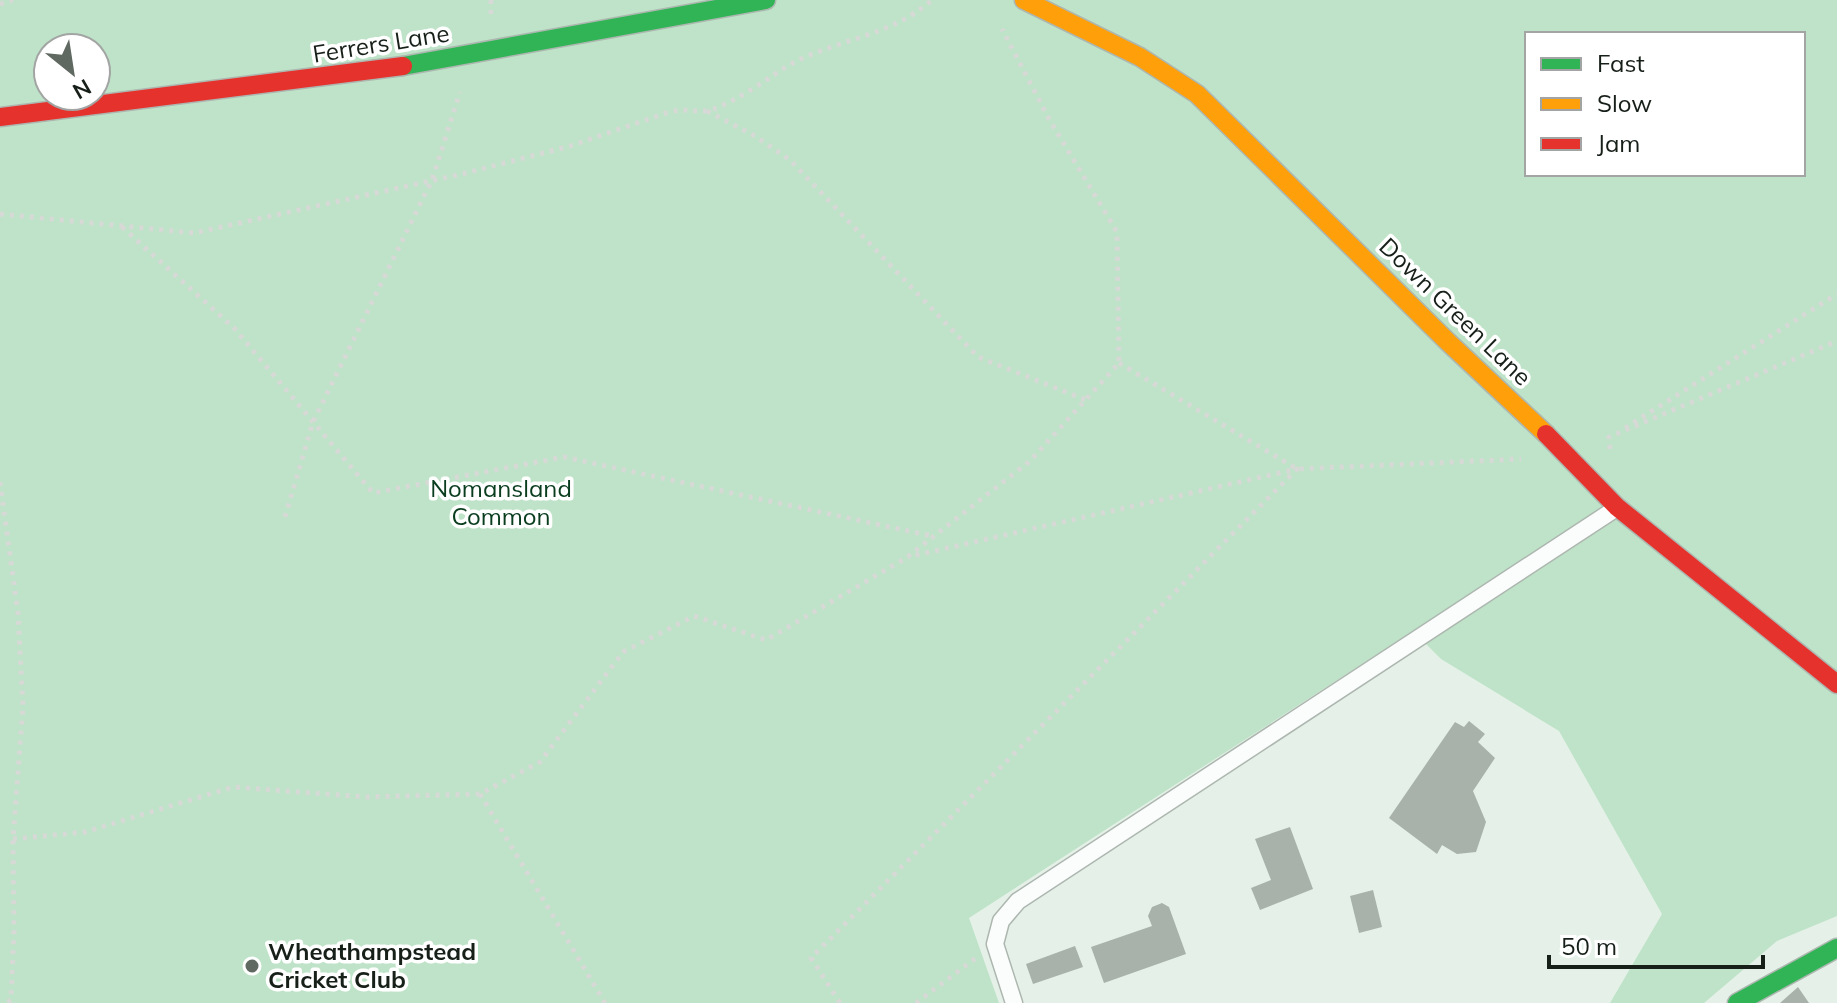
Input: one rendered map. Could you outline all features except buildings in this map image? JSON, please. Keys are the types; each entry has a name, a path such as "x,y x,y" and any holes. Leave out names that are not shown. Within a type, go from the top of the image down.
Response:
{"street":[{"name":"Ferrers Lane","path":"0,117 374,71 766,0"},
{"name":"Down Green Lane","path":"1024,0 1140,57 1197,94 1448,342 1565,452 1617,507 1837,684"},
{"path":"1737,1003 1837,948"}],"lane":[{"path":"1014,1003 995,944 1001,921 1018,901 1617,507"}],"path":[{"path":"0,4 13,0"},
{"path":"707,111 765,82 808,55 868,37 905,19 932,0"},
{"path":"13,839 85,832 233,787 365,797 480,794 540,762 623,652 694,616 766,640 906,558 1030,461 1119,363 1117,232 1049,119 1001,27"},
{"path":"285,517 313,422 432,180 460,92 465,55"},
{"path":"0,214 194,233 570,146 685,108 707,111 755,136 790,160 978,357 1086,400"},
{"path":"122,227 234,328 373,493 564,457 933,536"},
{"path":"1609,437 1837,294"},
{"path":"1609,437 1837,341"},
{"path":"1119,363 1297,469"},
{"path":"1609,437 1611,451"},
{"path":"906,558 1297,469 1525,459"},
{"path":"840,1003 811,958 1297,469"},
{"path":"0,482 18,613 23,707 13,839 11,1000 6,1003"},
{"path":"480,794 605,1003"},
{"path":"916,1003 995,944"}],"green space":[{"name":"Nomansland Common","path":"0,0 1837,0 1837,916 1777,941 1704,1003 1610,1003 1662,914 1559,731 1441,659 1413,631 969,918 999,1003 0,1003"}],"traffic: fast":[{"path":"403,66 766,0"},
{"path":"1737,1003 1837,948"}],"traffic: slow":[{"path":"1024,0 1140,57 1197,94 1448,342 1546,434"}],"traffic: jam":[{"path":"0,117 403,66"},
{"path":"1546,434 1617,507 1837,684"}],"place":[{"name":"Wheathampstead Cricket Club","path":"252,966"}]}
